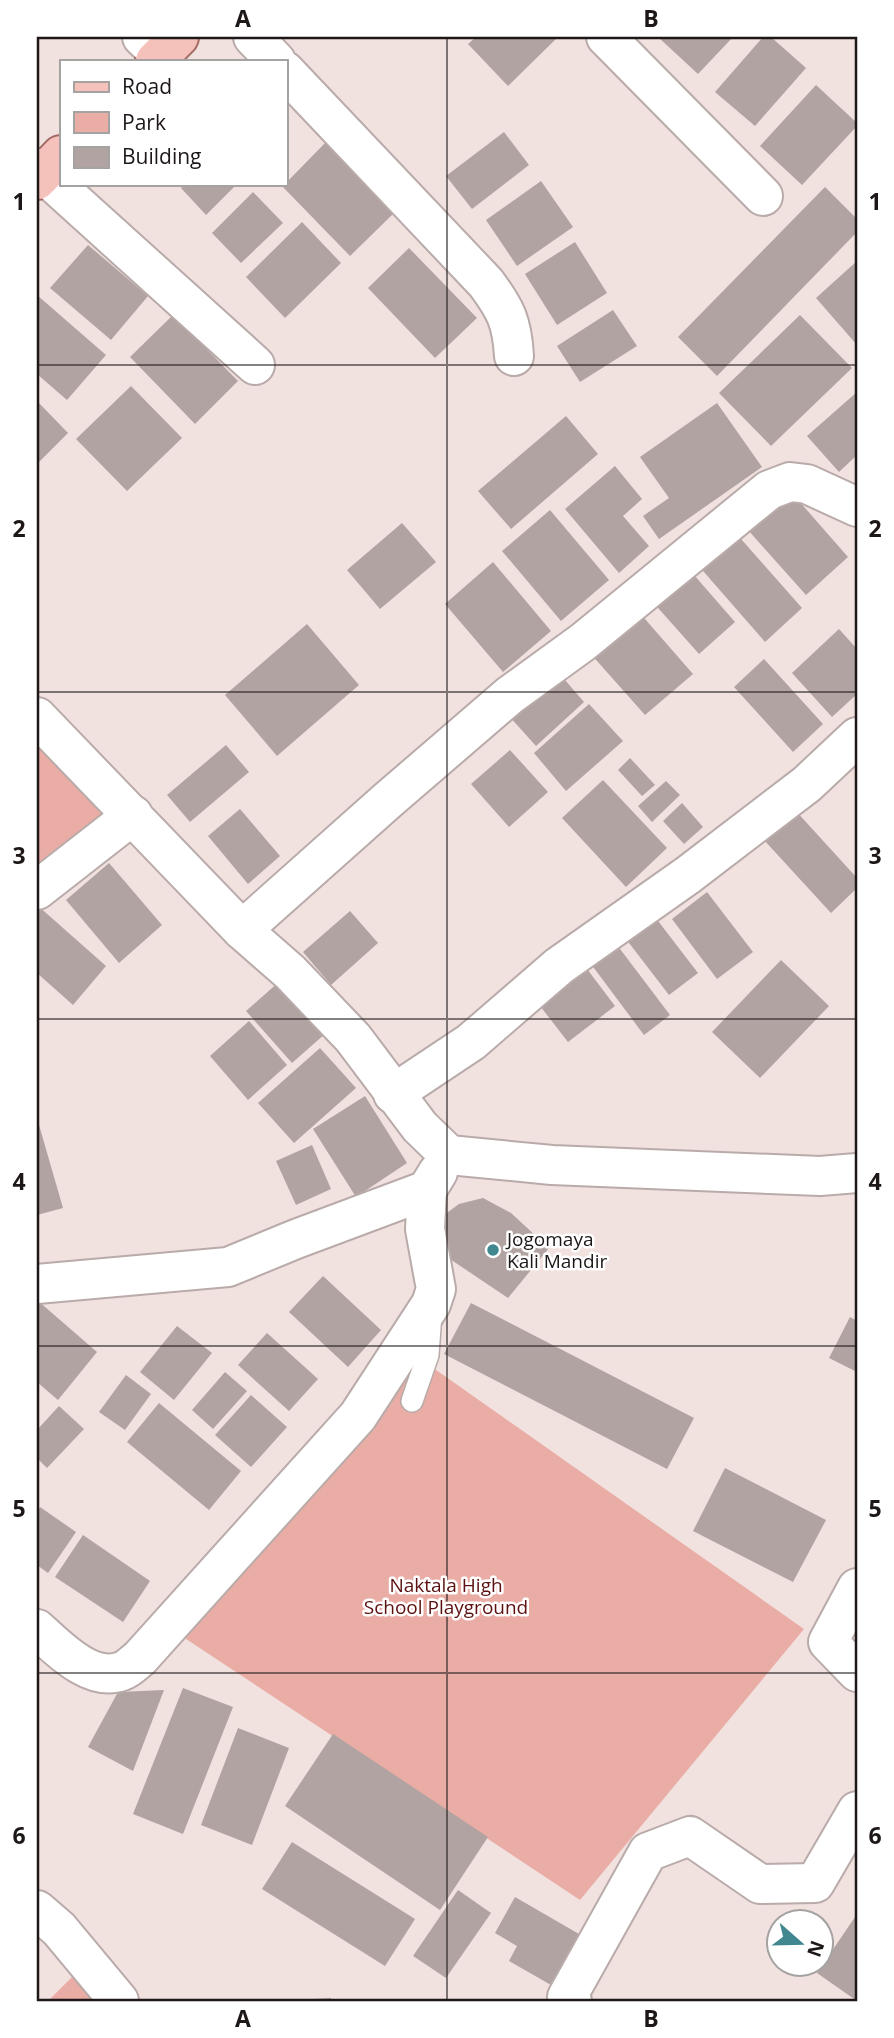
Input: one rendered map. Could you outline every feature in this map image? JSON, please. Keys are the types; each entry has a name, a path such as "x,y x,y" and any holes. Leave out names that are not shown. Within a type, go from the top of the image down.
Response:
{"street":[{"path":"253,37 275,60"},
{"path":"606,37 763,196"},
{"path":"287,73 486,283 504,306 512,334 514,356"},
{"path":"44,169 60,184"},
{"path":"62,186 256,365"},
{"path":"243,930 510,695 583,642 769,490 790,482 807,484 857,507"},
{"path":"37,717 243,930 290,972 353,1038 420,1127 449,1155 552,1165 820,1176 857,1173"},
{"path":"393,1094 471,1042 559,966 688,875 807,784 857,737"},
{"path":"37,890 133,815"},
{"path":"37,1629 65,1654 101,1674 123,1671 140,1658 358,1416 431,1304 436,1289 425,1229 427,1191 449,1155"},
{"path":"37,1284 228,1267 427,1191"},
{"path":"857,1588 828,1642 857,1672"},
{"path":"572,2001 567,1997 648,1852 690,1836 760,1884 815,1883 857,1811"},
{"path":"37,1910 59,1929 119,2001"}],"lane":[{"path":"412,1401 428,1355 431,1304"}],"green space":[{"path":"37,731 111,811 37,873"},
{"name":"Naktala High School Playground","path":"412,1353 804,1629 580,1900 168,1627"},
{"path":"80,1969 108,2001 48,2001"}],"building":[{"path":"476,37 558,37 508,86 468,44"},
{"path":"658,37 733,37 698,74"},
{"path":"763,37 771,37 806,68 755,126 715,92"},
{"path":"816,85 857,123 857,126 802,185 760,146"},
{"path":"504,132 529,165 472,209 446,176"},
{"path":"325,143 393,214 350,256 282,186 287,186 287,182"},
{"path":"541,181 573,227 517,266 486,220"},
{"path":"183,186 234,187 206,215 181,188"},
{"path":"825,187 857,219 857,232 717,376 678,337"},
{"path":"253,192 283,223 241,263 212,233"},
{"path":"302,222 341,263 285,318 246,277"},
{"path":"575,242 607,293 557,325 525,274"},
{"path":"88,245 148,296 111,340 50,288"},
{"path":"409,248 477,318 435,358 368,288"},
{"path":"857,261 857,345 816,298"},
{"path":"37,295 106,355 67,400 37,374"},
{"path":"613,310 637,346 580,382 557,346"},
{"path":"173,315 238,381 195,424 130,357"},
{"path":"800,315 852,368 771,446 719,393"},
{"path":"131,386 182,438 127,491 76,439"},
{"path":"857,392 857,455 839,472 807,436"},
{"path":"37,401 68,433 37,464"},
{"path":"717,403 762,467 659,539 643,516 669,498 640,457"},
{"path":"566,416 598,454 511,529 478,491"},
{"path":"615,466 642,499 623,516 649,546 619,573 565,509"},
{"path":"791,492 848,557 806,595 748,530"},
{"path":"550,510 609,580 561,621 502,551"},
{"path":"402,523 436,562 380,609 347,570"},
{"path":"734,531 802,608 765,642 697,564"},
{"path":"493,562 551,631 503,672 445,604"},
{"path":"687,567 735,622 699,654 651,600"},
{"path":"638,611 693,674 645,715 590,653"},
{"path":"307,624 359,685 277,756 225,695"},
{"path":"839,629 857,649 857,694 832,717 792,673"},
{"path":"764,659 823,724 793,752 734,687"},
{"path":"558,672 584,702 536,746 509,716"},
{"path":"589,704 623,741 566,791 534,753"},
{"path":"226,745 249,772 190,822 167,795"},
{"path":"510,750 548,792 509,827 471,784"},
{"path":"630,758 655,785 642,796 618,770"},
{"path":"603,780 667,848 626,887 562,818"},
{"path":"666,781 680,795 652,822 638,806"},
{"path":"682,803 703,827 684,844 663,821"},
{"path":"240,809 280,856 248,884 208,836"},
{"path":"795,810 857,878 857,888 831,913 764,840"},
{"path":"109,863 162,925 119,963 66,900"},
{"path":"707,892 753,952 717,979 672,919"},
{"path":"37,905 106,966 73,1005 37,973"},
{"path":"350,911 378,943 331,985 303,952"},
{"path":"655,917 698,973 669,995 626,939"},
{"path":"614,941 670,1015 644,1035 588,960"},
{"path":"781,960 829,1006 760,1078 712,1032"},
{"path":"584,965 615,1006 568,1042 537,1002"},
{"path":"280,981 326,1033 292,1063 246,1011"},
{"path":"249,1021 287,1065 248,1100 210,1056"},
{"path":"320,1048 356,1088 294,1143 258,1103"},
{"path":"365,1096 407,1163 356,1197 313,1129"},
{"path":"37,1118 63,1208 37,1215"},
{"path":"312,1145 331,1189 296,1205 276,1161"},
{"name":"Jogomaya Kali Mandir","path":"483,1198 511,1213 549,1248 508,1298 438,1251 429,1226 459,1204"},
{"path":"323,1276 381,1330 348,1367 289,1312"},
{"path":"37,1300 97,1352 58,1400 37,1382"},
{"path":"471,1303 694,1418 667,1469 444,1354"},
{"path":"850,1317 857,1321 857,1372 829,1358"},
{"path":"177,1326 212,1353 174,1400 140,1372"},
{"path":"267,1333 318,1379 289,1411 238,1365"},
{"path":"225,1372 247,1391 213,1429 192,1410"},
{"path":"126,1375 151,1394 125,1430 99,1412"},
{"path":"251,1395 287,1427 251,1467 215,1435"},
{"path":"159,1403 241,1471 209,1510 127,1442"},
{"path":"59,1406 84,1429 47,1468 37,1458 37,1430"},
{"path":"725,1468 826,1520 793,1582 693,1531"},
{"path":"40,1507 76,1532 48,1573 37,1565 37,1513"},
{"path":"83,1535 150,1581 123,1622 55,1577"},
{"path":"183,1688 233,1707 183,1834 133,1814"},
{"path":"164,1690 133,1771 88,1747 118,1692"},
{"path":"238,1728 289,1748 252,1845 201,1825"},
{"path":"333,1734 488,1837 440,1910 285,1806"},
{"path":"292,1842 415,1919 385,1966 262,1889"},
{"path":"458,1890 491,1913 446,1978 413,1956"},
{"path":"515,1897 579,1934 551,1985 509,1961 517,1946 495,1933"},
{"path":"857,1914 857,2001 826,1979 834,1979 834,1948"},
{"path":"331,1998 331,2001 311,2001 313,1999"}],"place":[{"name":"Jogomaya Kali Mandir","path":"493,1250"}]}
